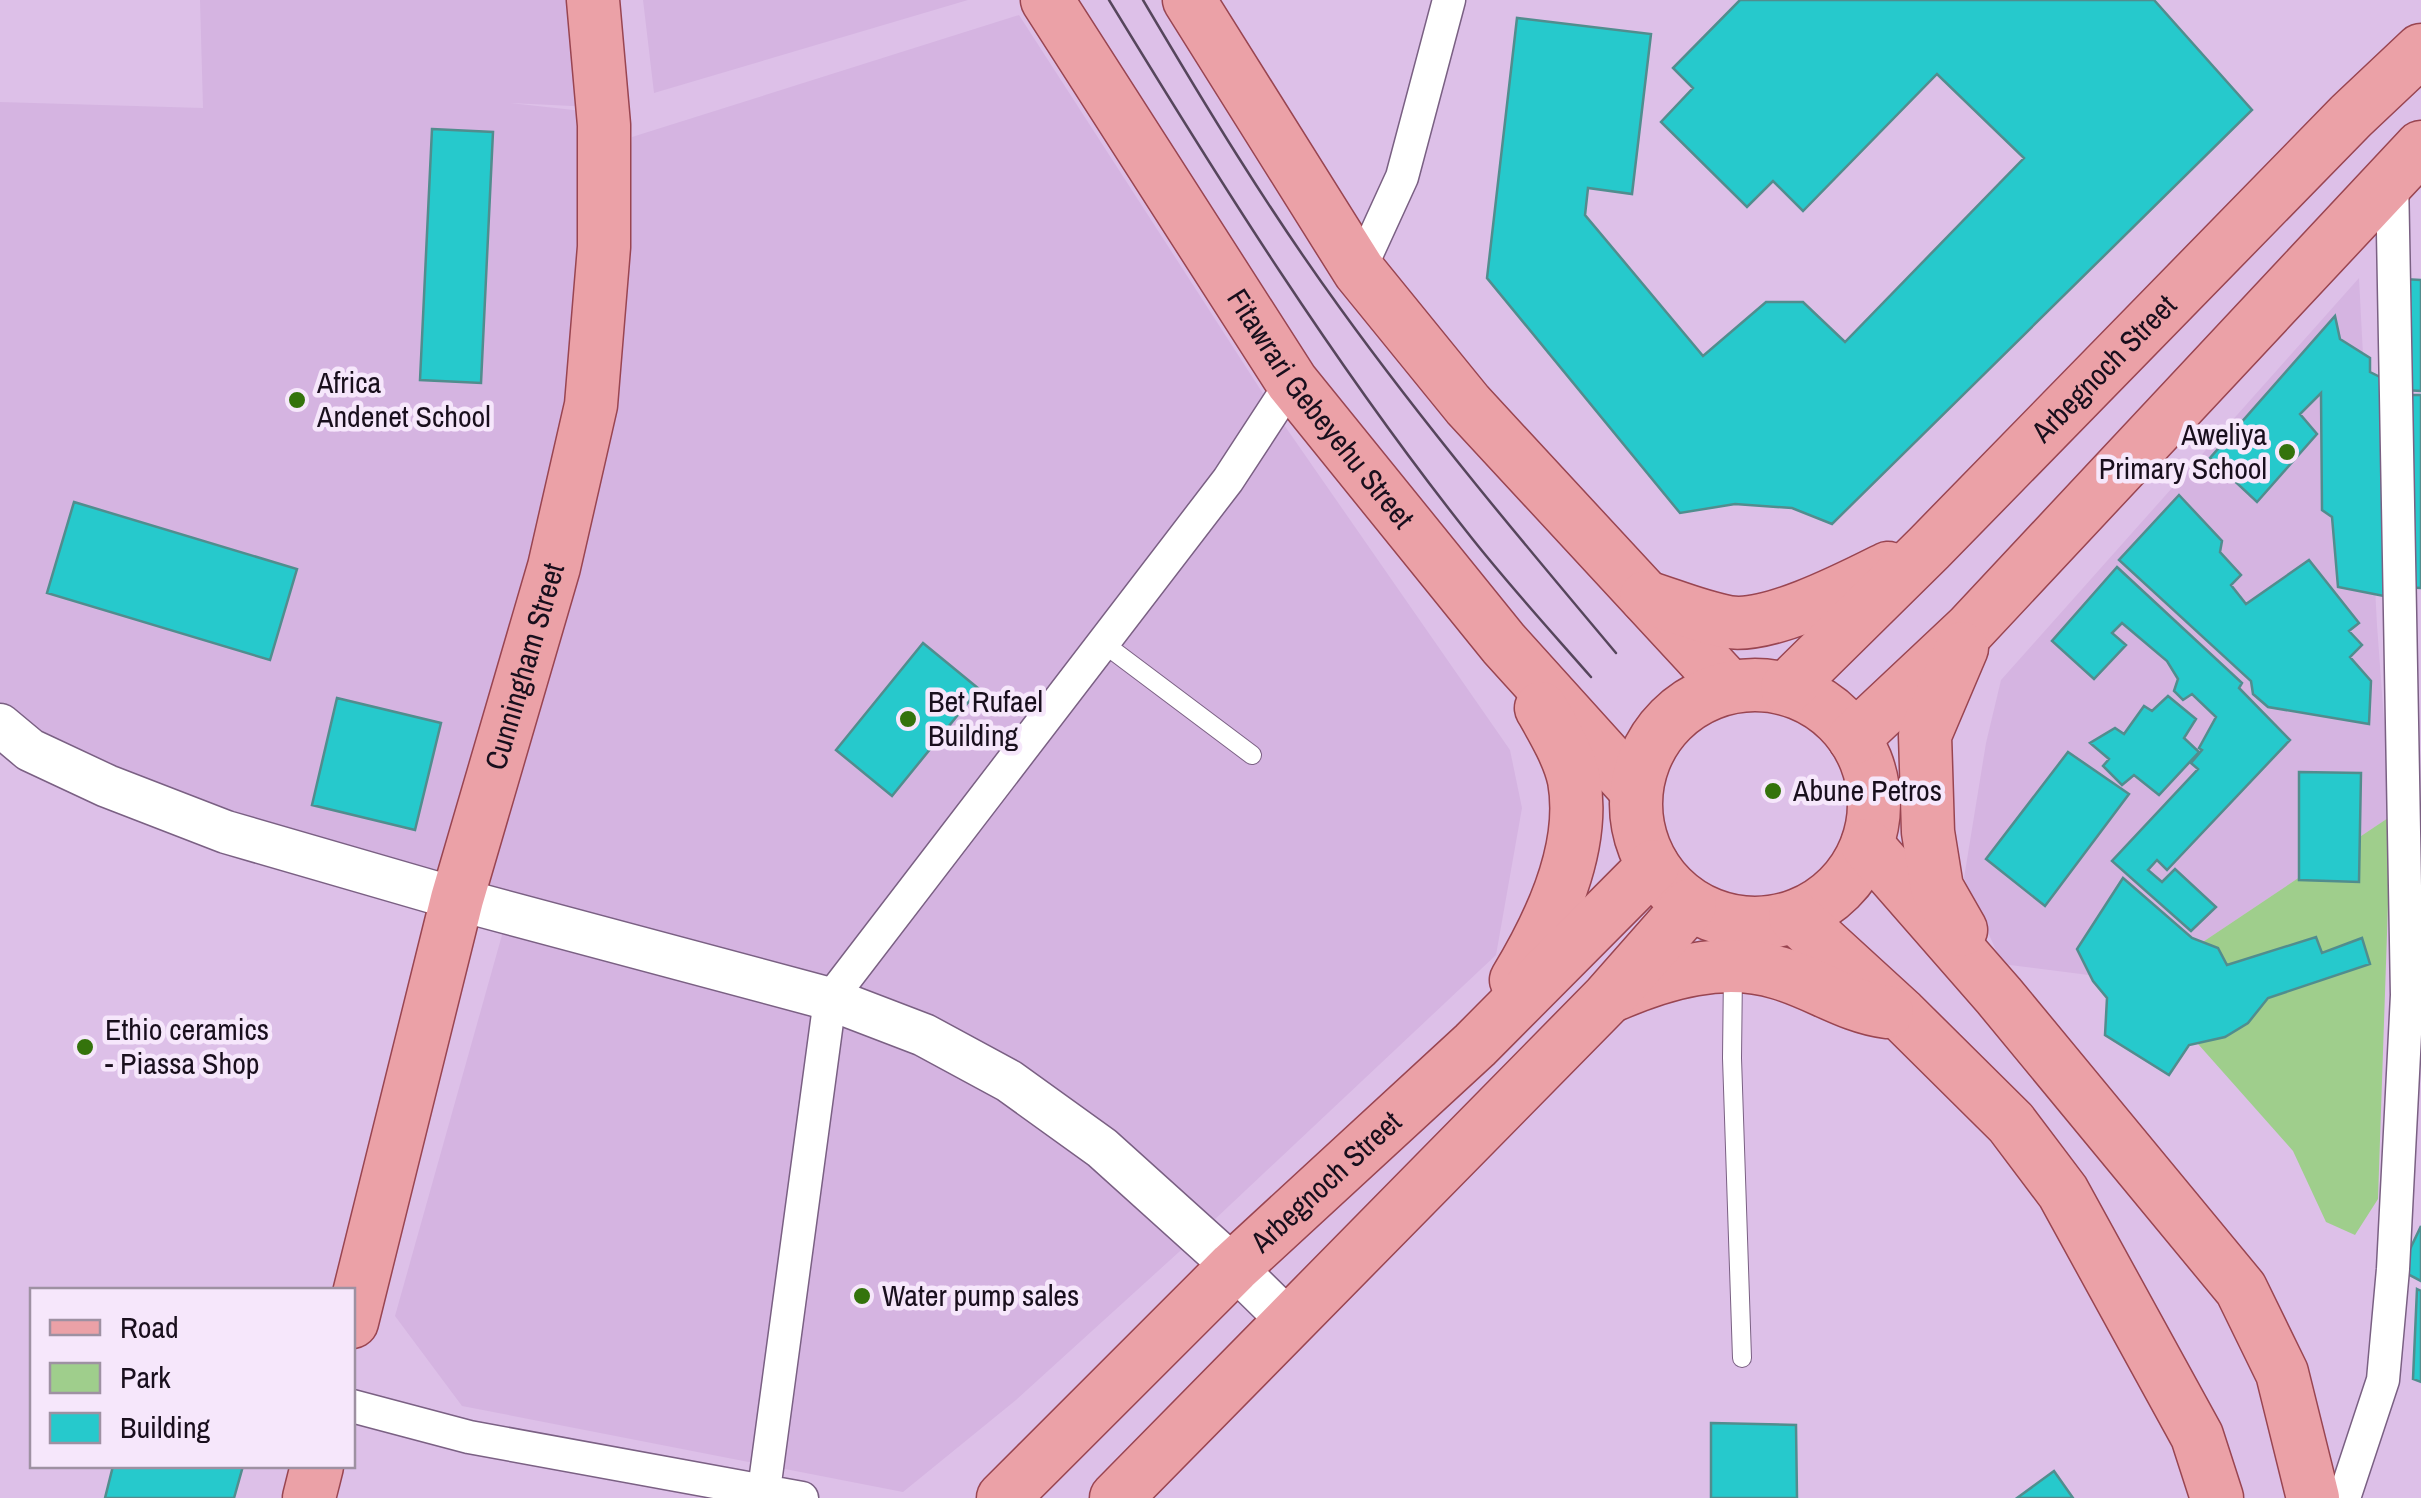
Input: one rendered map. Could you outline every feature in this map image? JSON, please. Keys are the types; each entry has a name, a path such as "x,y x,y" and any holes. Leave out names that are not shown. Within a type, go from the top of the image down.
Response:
{"main road":[{"name":"Cunningham Street","path":"355,1310 457,899 554,567 591,405 604,247 604,125 593,0"},
{"name":"Fitawrari Gebeyehu Street","path":"1047,0 1292,382 1486,622 1636,790"},
{"path":"1190,0 1245,94 1359,271 1468,406 1728,687"},
{"name":"Arbegnoch Street","path":"1786,688 1929,548 2351,116 2421,50"},
{"path":"1854,738 1970,629 2406,162"},
{"path":"1644,596 1730,623 1764,618 1832,596 1929,548"},
{"path":"1475,1045 1536,948 1562,892 1575,820 1574,778 1552,726 1486,622"},
{"path":"1970,629 1925,734 1928,832 1936,888 1999,996"},
{"path":"1757,684 1786,688 1813,700 1836,717 1854,738 1870,772 1874,809 1867,845 1851,876 1826,900 1795,917 1760,924 1723,920 1690,905 1669,888 1653,866 1638,829 1636,790 1646,754 1666,724 1694,700 1728,687 1757,684"},
{"path":"1867,845 1999,996 2242,1289 2282,1373 2313,1498"},
{"name":"Arbegnoch Street","path":"1004,1498 1234,1267 1475,1045 1653,866"},
{"path":"1116,1498 1608,998 1690,905"},
{"path":"1795,917 2011,1123 2063,1192 2197,1436 2218,1498"},
{"path":"1608,998 1662,974 1733,966 1777,972 1860,1009 1901,1014"},
{"path":"309,1498 316,1468"}],"street":[{"path":"1359,271 1402,177 1449,0"},
{"path":"2344,1498 2383,1380 2414,989 2406,162"},
{"path":"764,1490 830,999 1228,480 1292,382"},
{"path":"0,724 30,750 107,786 226,832 457,899 830,999 924,1035 968,1056 1050,1108 1102,1148 1289,1321"},
{"path":"355,1407 469,1436 802,1498"}],"lane":[{"path":"1103,643 1252,755"},
{"path":"1733,966 1732,1058 1742,1358"}],"shaded area":[{"path":"200,0 581,0 593,107 510,103 610,114 610,334 632,137 1019,15 1273,409 1510,750 1522,808 1496,955 1016,1400 903,1492 462,1406 395,1316 509,910 454,897 39,748 0,708 0,102 203,108"},
{"path":"643,0 968,0 654,93"},
{"path":"2359,278 2391,816 2143,982 2002,964 1964,878 1986,743 2001,680"}],"green space":[{"path":"2391,816 2378,1199 2355,1235 2326,1222 2293,1151 2143,982"}],"building":[{"path":"1740,0 2154,0 2252,110 1832,524 1792,508 1735,504 1680,513 1487,278 1517,18 1651,34 1632,194 1588,188 1585,215 1703,356 1766,302 1803,302 1845,342 2024,158 1937,74 1803,211 1773,181 1747,207 1661,122 1693,88 1673,68"},
{"path":"432,129 493,132 481,383 420,380"},
{"path":"2403,279 2421,280 2421,391 2406,390"},
{"path":"2335,316 2340,339 2370,358 2370,372 2384,379 2389,597 2338,587 2332,517 2322,510 2321,393 2300,414 2317,434 2257,502 2210,458"},
{"path":"2402,395 2421,395 2421,588 2403,587"},
{"path":"2179,495 2222,541 2220,552 2241,575 2231,585 2246,604 2309,560 2359,623 2349,631 2362,645 2350,657 2371,681 2369,724 2268,707 2253,694 2251,681 2119,560"},
{"path":"74,502 297,569 270,660 47,593"},
{"path":"2117,567 2242,683 2239,688 2290,740 2167,870 2157,860 2148,870 2162,882 2175,869 2216,907 2191,931 2112,861 2198,769 2191,763 2202,750 2199,748 2216,717 2192,694 2183,700 2174,691 2178,679 2167,661 2122,623 2112,633 2126,645 2094,679 2052,641"},
{"name":"Bet Rufael Building","path":"923,643 979,689 892,796 836,750"},
{"path":"2168,696 2196,719 2184,738 2199,752 2159,795 2134,775 2122,785 2103,766 2109,759 2090,743 2115,728 2124,734 2144,706 2152,711"},
{"path":"337,698 441,723 415,830 312,805"},
{"path":"2068,752 2129,794 2045,906 1986,859"},
{"path":"2299,772 2361,773 2359,882 2299,880"},
{"path":"2123,878 2192,938 2218,948 2227,965 2316,937 2322,953 2362,938 2370,964 2268,998 2248,1023 2225,1037 2189,1045 2169,1075 2105,1035 2107,998 2093,981 2077,949"},
{"path":"2421,1226 2421,1281 2400,1270"},
{"path":"2417,1289 2421,1291 2421,1382 2413,1379"},
{"path":"1711,1423 1796,1425 1797,1498 1711,1498"},
{"path":"112,1468 242,1468 234,1498 105,1498"},
{"path":"2054,1471 2073,1498 2017,1498"}],"tram line":[{"path":"1109,0 1236,204 1371,404 1482,551 1591,677"},
{"path":"1143,0 1238,156 1340,308 1440,440 1616,653"}],"place":[{"name":"Africa Andenet School","path":"297,400"},
{"name":"Aweliya Primary School","path":"2287,452"},
{"name":"Bet Rufael Building","path":"908,719"},
{"name":"Abune Petros","path":"1773,791"},
{"name":"Ethio ceramics - Piassa Shop","path":"85,1047"},
{"name":"Water pump sales","path":"862,1296"}]}
